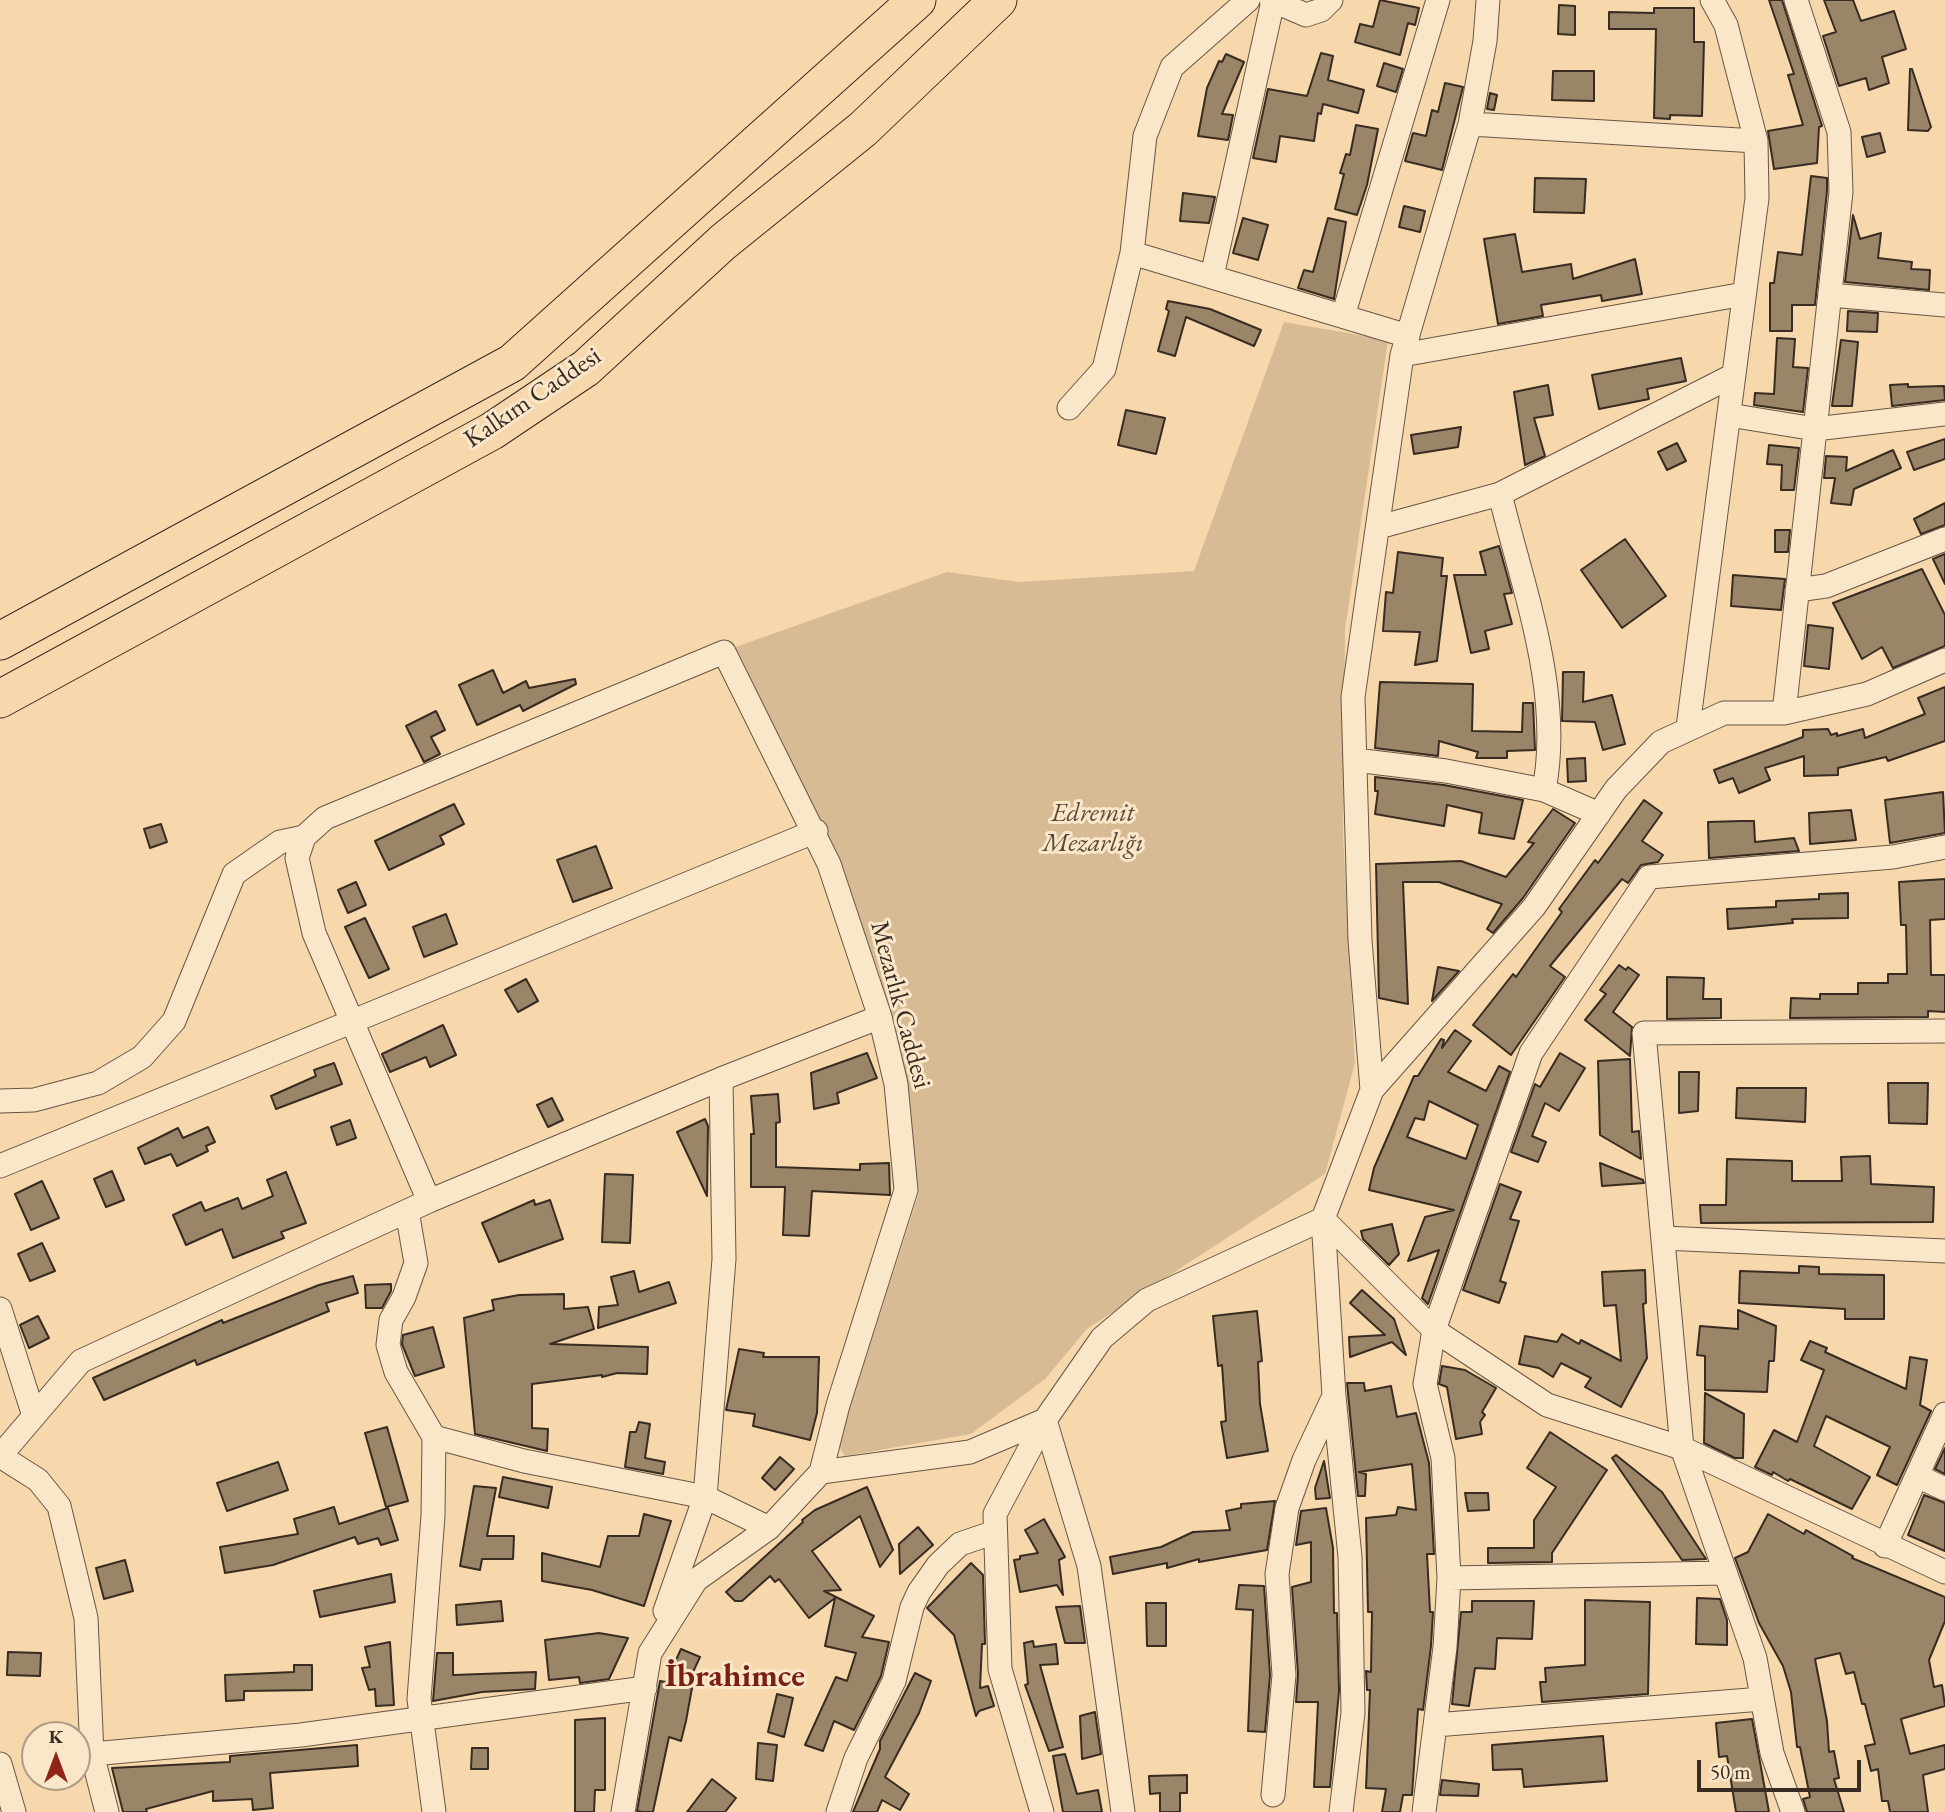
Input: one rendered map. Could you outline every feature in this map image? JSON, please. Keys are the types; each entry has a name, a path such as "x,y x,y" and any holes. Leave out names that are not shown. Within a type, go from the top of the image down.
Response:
{"main road":[{"name":"Kalkım Caddesi","path":"0,641 512,363 917,0"},
{"name":"Kalkım Caddesi","path":"0,699 492,431 586,368 723,242 863,129 998,0"}],"street":[{"path":"1069,408 1104,369 1132,253 1144,136 1172,68 1227,15 1248,0"},
{"path":"1212,276 1272,1 1306,15 1321,10 1331,0"},
{"path":"1343,316 1438,0"},
{"path":"1372,1090 1360,940 1353,697 1405,346 1471,124 1485,41 1488,0"},
{"path":"1688,727 1757,198 1756,141 1726,25 1712,0"},
{"path":"1784,713 1841,192 1839,132 1796,0"},
{"path":"1471,124 1756,141"},
{"path":"1132,253 1343,316 1405,346 1744,294"},
{"path":"1830,295 1945,305"},
{"path":"1378,527 1500,494 1734,375"},
{"path":"1729,415 1815,429 1945,414"},
{"path":"1500,494 1538,648 1550,734 1550,757 1544,790"},
{"path":"1797,590 1826,586 1945,540"},
{"name":"Mezarlık Caddesi","path":"304,837 325,818 724,652 816,831 880,1017 896,1084 906,1190 838,1405 821,1472"},
{"path":"1341,1812 1353,1700 1350,1557 1334,1396 1323,1219 1372,1090 1534,907 1616,789 1661,742 1688,727 1724,713 1784,713 1867,694 1945,660"},
{"path":"1355,760 1446,771 1544,790 1599,814"},
{"path":"0,1166 816,831"},
{"path":"304,837 297,858 314,933 429,1201"},
{"path":"0,1101 34,1100 98,1083 142,1057 174,1021 234,874 280,842 304,837"},
{"path":"1424,1812 1446,1647 1449,1578 1443,1458 1426,1384 1434,1330 1531,1052 1649,877 1893,857 1945,847"},
{"path":"107,1812 92,1754 86,1618 59,1506 38,1480 0,1456 81,1362 429,1201 721,1079 880,1017"},
{"path":"1793,1812 1772,1753 1755,1658 1682,1448 1644,1033 1945,1031"},
{"path":"623,1812 650,1653 705,1497 724,1259 721,1079"},
{"path":"407,1211 416,1263 404,1297 391,1320 388,1345 396,1372 434,1437 433,1516 419,1717 434,1812"},
{"path":"1323,1219 1434,1330 1547,1405 1682,1448 1945,1572"},
{"path":"1042,1812 1000,1669 995,1514 1045,1420 1102,1338 1147,1300 1323,1219"},
{"path":"1664,1238 1945,1251"},
{"path":"0,1309 34,1416"},
{"path":"1273,1795 1284,1675 1277,1574 1283,1534 1287,1508 1304,1460 1334,1396"},
{"path":"1885,1546 1945,1414"},
{"path":"650,1653 696,1580 769,1528 821,1472 970,1452 1045,1420"},
{"path":"1045,1420 1089,1566 1123,1812"},
{"path":"434,1437 524,1461 705,1497 769,1528"},
{"path":"1917,1476 1945,1489"},
{"path":"838,1812 856,1758 894,1681 912,1607 919,1592 938,1565 960,1544 995,1532"},
{"path":"1449,1578 1724,1573"},
{"path":"92,1754 301,1735 645,1688"},
{"path":"1435,1725 1762,1699"},
{"path":"0,1764 14,1812"}],"green space":[{"name":"Edremit Mezarlığı","path":"1284,322 1388,340 1345,630 1343,834 1355,1063 1325,1174 1087,1329 1045,1379 971,1434 845,1456 838,1445 919,1193 907,1089 879,973 827,832 730,649 947,572 1019,582 1194,571"}],"building":[{"path":"1380,0 1419,8 1415,25 1408,23 1400,55 1355,42 1360,24 1373,27"},
{"path":"1769,0 1782,0 1822,126 1819,127 1817,163 1774,169 1768,131 1803,125 1788,75 1794,74"},
{"path":"1824,0 1853,0 1861,21 1894,11 1906,49 1882,57 1889,83 1869,90 1866,78 1839,86 1823,36 1836,32"},
{"path":"1559,5 1575,6 1575,35 1558,34"},
{"path":"1654,8 1694,8 1694,42 1704,42 1702,116 1670,115 1670,119 1654,118 1656,29 1609,29 1609,12 1654,13"},
{"path":"1321,53 1333,56 1328,80 1364,90 1358,113 1323,104 1321,114 1318,113 1314,141 1280,136 1276,162 1253,158 1268,89 1307,96"},
{"path":"1226,54 1244,62 1222,114 1233,115 1228,140 1198,136 1207,88 1219,61 1222,62"},
{"path":"1384,63 1403,69 1396,92 1377,86"},
{"path":"1910,69 1931,127 1928,131 1908,130"},
{"path":"1553,71 1594,71 1594,101 1552,100"},
{"path":"1445,83 1463,87 1442,170 1405,161 1413,133 1426,136 1432,110 1438,112"},
{"path":"1490,93 1497,95 1494,110 1487,109"},
{"path":"1356,125 1378,129 1367,185 1357,215 1335,209 1344,174 1340,173 1346,154 1350,155"},
{"path":"1880,133 1885,152 1867,157 1862,137"},
{"path":"1811,176 1827,178 1815,305 1792,305 1792,331 1770,331 1770,283 1774,283 1778,252 1802,255"},
{"path":"1535,178 1586,179 1584,213 1534,212"},
{"path":"1183,193 1215,197 1209,223 1180,221"},
{"path":"1404,206 1425,211 1420,232 1399,227"},
{"path":"1853,215 1860,239 1881,233 1878,258 1912,262 1911,269 1930,270 1929,290 1845,282"},
{"path":"1243,218 1268,225 1258,260 1233,253"},
{"path":"1328,218 1346,222 1334,299 1298,288 1304,270 1313,272"},
{"path":"1515,234 1522,272 1571,264 1573,279 1635,259 1642,294 1602,301 1601,295 1541,305 1543,316 1498,324 1484,239"},
{"path":"1168,301 1210,309 1261,330 1254,346 1186,317 1175,356 1158,351 1169,311 1166,309"},
{"path":"1848,311 1878,313 1877,332 1847,331"},
{"path":"1777,338 1795,339 1793,367 1808,368 1803,412 1754,405 1755,393 1774,394"},
{"path":"1841,340 1858,342 1852,406 1832,406"},
{"path":"1681,358 1686,381 1647,389 1649,399 1599,409 1592,375"},
{"path":"1908,384 1908,387 1944,386 1945,400 1892,406 1890,385"},
{"path":"1548,385 1553,415 1534,418 1545,456 1525,465 1514,392"},
{"path":"1126,410 1165,418 1156,454 1118,445"},
{"path":"1461,427 1458,447 1414,454 1411,435"},
{"path":"1945,439 1945,459 1914,470 1907,452"},
{"path":"1677,443 1686,461 1667,470 1658,452"},
{"path":"1769,445 1799,448 1794,490 1781,490 1782,465 1767,464"},
{"path":"1893,450 1901,468 1854,489 1851,505 1831,503 1835,478 1824,478 1826,456 1847,457 1846,471"},
{"path":"1945,503 1945,525 1921,534 1914,519"},
{"path":"1775,530 1790,530 1788,552 1775,552"},
{"path":"1625,539 1666,596 1622,628 1581,570"},
{"path":"1499,546 1512,593 1504,594 1512,624 1485,631 1489,649 1471,653 1454,575 1486,575 1480,552"},
{"path":"1398,552 1443,558 1441,576 1447,576 1437,661 1415,665 1420,632 1383,631 1386,592 1393,593"},
{"path":"1945,554 1945,584 1933,559"},
{"path":"1922,569 1945,615 1945,646 1893,668 1882,647 1862,659 1833,603"},
{"path":"1733,575 1785,579 1781,610 1731,606"},
{"path":"1808,625 1833,628 1829,669 1804,666"},
{"path":"493,670 503,693 526,681 529,688 575,679 576,684 523,711 520,705 477,725 459,685"},
{"path":"1563,672 1584,672 1583,702 1612,695 1625,744 1603,750 1595,722 1562,721"},
{"path":"1380,682 1473,684 1472,731 1522,732 1523,703 1533,703 1535,750 1507,751 1507,758 1476,758 1478,752 1439,741 1438,756 1375,748"},
{"path":"1945,687 1945,741 1888,761 1886,757 1838,768 1838,775 1804,776 1804,756 1765,768 1770,780 1739,793 1733,778 1719,783 1714,770 1803,737 1803,730 1828,729 1831,735 1837,733 1837,736 1863,729 1865,738 1925,714 1918,698"},
{"path":"436,711 445,730 431,737 440,754 424,762 406,726"},
{"path":"1585,758 1586,781 1568,782 1567,759"},
{"path":"1375,777 1444,785 1523,800 1514,839 1479,833 1482,813 1447,805 1444,826 1375,814 1378,791 1375,791"},
{"path":"1943,792 1945,833 1890,843 1885,800"},
{"path":"1644,800 1662,813 1642,841 1663,855 1658,862 1641,865 1628,883 1622,879 1550,966 1565,977 1511,1055 1473,1025 1513,974 1516,977 1562,912 1559,909 1595,860 1598,863"},
{"path":"454,804 464,824 440,836 444,844 389,870 375,841"},
{"path":"1553,809 1575,823 1523,898 1493,933 1487,929 1502,904 1439,882 1403,882 1408,1004 1379,998 1376,864 1461,861 1506,877 1534,843 1528,842"},
{"path":"1851,810 1856,840 1810,844 1809,813"},
{"path":"1754,821 1755,842 1794,838 1799,851 1709,858 1708,822"},
{"path":"161,824 167,842 150,848 144,829"},
{"path":"596,846 612,888 573,902 557,860"},
{"path":"1945,879 1945,919 1930,920 1931,975 1945,975 1945,1012 1928,1011 1928,1017 1790,1018 1791,998 1820,999 1820,994 1858,994 1858,983 1888,983 1888,974 1907,974 1906,925 1901,925 1899,882"},
{"path":"356,882 366,905 348,913 338,890"},
{"path":"1848,893 1848,918 1792,919 1793,923 1728,929 1727,909 1776,907 1776,901 1819,899 1819,894"},
{"path":"446,914 457,944 424,957 413,927"},
{"path":"365,918 389,969 369,978 345,927"},
{"path":"1619,965 1626,970 1628,967 1639,975 1613,1012 1632,1027 1630,1056 1585,1020 1606,994 1600,990"},
{"path":"1438,967 1459,971 1432,1001"},
{"path":"1667,977 1704,978 1703,999 1721,999 1721,1018 1667,1019"},
{"path":"526,979 538,1001 518,1012 505,990"},
{"path":"443,1025 456,1055 430,1067 426,1057 390,1072 382,1054"},
{"path":"1455,1030 1471,1041 1448,1072 1486,1091 1499,1066 1510,1072 1428,1304 1422,1298 1439,1250 1408,1261 1425,1217 1454,1210 1369,1190 1374,1168 1414,1076 1418,1076 1441,1039 1444,1040 1442,1048","holes":["1429,1101 1478,1125 1466,1159 1407,1137 1415,1118 1424,1120"]},
{"path":"867,1053 877,1078 837,1093 839,1103 814,1109 811,1073"},
{"path":"1560,1053 1585,1068 1559,1111 1545,1103 1532,1136 1546,1142 1538,1162 1511,1152 1535,1084 1540,1087"},
{"path":"1630,1059 1632,1132 1639,1131 1641,1159 1600,1135 1598,1061"},
{"path":"334,1063 342,1084 276,1109 271,1096 316,1076 314,1070"},
{"path":"1679,1072 1699,1072 1698,1111 1679,1113"},
{"path":"1888,1083 1928,1083 1927,1124 1889,1123"},
{"path":"1737,1088 1806,1088 1805,1122 1736,1118"},
{"path":"778,1094 780,1122 776,1123 776,1167 860,1170 860,1164 889,1163 890,1195 812,1191 809,1236 783,1235 785,1187 751,1187 751,1134 754,1134 751,1096"},
{"path":"552,1098 563,1120 548,1127 537,1105"},
{"path":"705,1119 708,1126 707,1196 677,1132"},
{"path":"350,1120 356,1138 337,1145 331,1127"},
{"path":"208,1127 215,1142 206,1146 208,1151 177,1166 171,1154 145,1164 138,1148 178,1128 183,1138"},
{"path":"1870,1156 1871,1184 1934,1187 1933,1222 1701,1223 1700,1205 1726,1205 1727,1159 1792,1161 1792,1181 1842,1181 1841,1157"},
{"path":"1600,1163 1643,1180 1644,1183 1602,1186"},
{"path":"112,1171 124,1200 106,1207 94,1179"},
{"path":"286,1172 306,1223 281,1232 284,1238 233,1258 222,1229 186,1245 173,1215 201,1202 205,1211 238,1198 242,1209 273,1196 267,1180"},
{"path":"605,1174 633,1175 630,1243 602,1242"},
{"path":"42,1181 59,1218 31,1230 15,1194"},
{"path":"1500,1184 1521,1192 1510,1219 1519,1221 1500,1281 1506,1283 1499,1303 1463,1290"},
{"path":"534,1200 535,1205 550,1200 563,1239 499,1262 482,1223"},
{"path":"1392,1224 1399,1254 1389,1265 1363,1239 1361,1231"},
{"path":"42,1243 55,1271 30,1281 18,1254"},
{"path":"1799,1266 1819,1267 1819,1274 1884,1275 1884,1319 1845,1319 1845,1309 1739,1303 1740,1271 1799,1273"},
{"path":"1645,1270 1646,1303 1643,1304 1647,1358 1621,1407 1585,1387 1591,1378 1561,1363 1553,1377 1539,1368 1519,1364 1525,1336 1557,1342 1562,1334 1579,1344 1581,1340 1621,1361 1616,1305 1604,1306 1602,1272"},
{"path":"634,1271 639,1292 669,1282 676,1303 598,1328 599,1307 618,1305 611,1277"},
{"path":"353,1276 358,1293 326,1303 329,1311 197,1365 195,1360 104,1400 93,1378 222,1320 223,1323 319,1285"},
{"path":"391,1284 391,1291 382,1308 366,1308 365,1285"},
{"path":"1362,1290 1394,1319 1406,1355 1392,1342 1350,1357 1349,1337 1385,1335 1350,1303"},
{"path":"564,1294 564,1309 588,1307 594,1329 550,1344 648,1347 647,1374 617,1373 532,1384 532,1428 548,1429 547,1451 475,1434 464,1318 494,1310 492,1300 519,1295"},
{"path":"1738,1310 1776,1326 1774,1361 1769,1361 1767,1392 1705,1390 1705,1356 1697,1355 1700,1326 1738,1329"},
{"path":"1257,1311 1262,1361 1258,1362 1260,1404 1268,1451 1227,1458 1221,1422 1226,1421 1222,1365 1218,1366 1213,1316"},
{"path":"38,1316 49,1338 29,1348 20,1325"},
{"path":"433,1327 444,1367 415,1376 402,1344 403,1335"},
{"path":"1810,1341 1827,1348 1825,1352 1906,1389 1910,1357 1927,1360 1920,1405 1931,1411 1897,1485 1877,1475 1890,1447 1826,1416 1814,1446 1870,1477 1852,1509 1790,1479 1788,1481 1773,1472 1772,1475 1755,1467 1774,1430 1797,1442 1824,1370 1801,1360"},
{"path":"739,1349 764,1353 763,1357 819,1357 817,1413 810,1440 753,1426 755,1414 726,1410"},
{"path":"1442,1366 1465,1370 1496,1388 1482,1412 1485,1415 1480,1422 1482,1434 1456,1439 1447,1387 1439,1384"},
{"path":"1347,1383 1364,1383 1365,1391 1391,1386 1397,1417 1416,1413 1429,1463 1434,1554 1427,1554 1430,1612 1433,1612 1431,1646 1423,1710 1418,1709 1412,1795 1403,1795 1400,1812 1382,1812 1386,1789 1366,1788 1370,1690 1367,1690 1366,1671 1371,1672 1372,1612 1368,1612 1366,1518 1396,1515 1398,1507 1416,1510 1412,1464 1359,1472 1366,1474 1365,1496 1358,1496"},
{"path":"1705,1393 1744,1414 1743,1458 1735,1458 1704,1443"},
{"path":"639,1422 650,1424 645,1458 665,1462 663,1474 625,1467 630,1432 636,1432"},
{"path":"387,1427 408,1501 386,1507 365,1433"},
{"path":"1550,1432 1607,1470 1552,1553 1552,1562 1488,1563 1488,1548 1534,1548 1534,1520 1556,1487 1527,1468"},
{"path":"1945,1448 1945,1474 1935,1469"},
{"path":"1616,1455 1662,1492 1706,1559 1682,1560 1612,1458"},
{"path":"780,1457 794,1469 775,1490 762,1478"},
{"path":"1324,1461 1330,1498 1316,1499 1315,1488"},
{"path":"278,1462 288,1490 227,1511 217,1483"},
{"path":"503,1477 552,1487 548,1508 499,1497"},
{"path":"474,1486 496,1488 487,1536 514,1536 513,1559 482,1559 480,1570 460,1566"},
{"path":"867,1487 893,1550 880,1567 860,1516 812,1551 841,1590 824,1591 874,1616 862,1637 889,1642 881,1676 854,1730 834,1721 823,1751 805,1745 836,1677 847,1681 856,1653 825,1646 835,1598 809,1618 779,1579 775,1582 770,1576 742,1601 735,1601 726,1592 815,1510"},
{"path":"1465,1493 1488,1493 1489,1510 1468,1511"},
{"path":"1924,1495 1945,1503 1945,1551 1908,1535"},
{"path":"1275,1501 1267,1550 1199,1562 1199,1559 1167,1568 1167,1563 1113,1574 1110,1557 1161,1547 1193,1532 1230,1530 1226,1511 1241,1508 1241,1504"},
{"path":"334,1507 339,1524 388,1508 398,1540 381,1545 378,1538 358,1544 355,1537 273,1565 225,1573 220,1547 298,1534 294,1519"},
{"path":"1326,1508 1333,1548 1339,1691 1330,1787 1314,1787 1318,1702 1296,1702 1298,1674 1292,1587 1311,1582 1311,1542 1296,1545 1301,1511"},
{"path":"644,1514 671,1521 644,1606 592,1590 542,1581 542,1553 600,1567 608,1536 639,1536"},
{"path":"1768,1514 1804,1534 1806,1530 1853,1556 1852,1558 1945,1597 1945,1621 1929,1660 1934,1687 1942,1685 1945,1706 1901,1719 1910,1754 1945,1745 1945,1769 1923,1775 1928,1812 1890,1812 1888,1801 1882,1801 1878,1769 1871,1771 1865,1746 1875,1744 1865,1704 1862,1704 1854,1672 1846,1674 1840,1653 1815,1659 1827,1721 1829,1752 1834,1751 1839,1778 1834,1779 1844,1812 1807,1812 1803,1799 1810,1797 1800,1747 1797,1747 1791,1692 1783,1666 1759,1623 1735,1558 1748,1552"},
{"path":"1044,1519 1065,1557 1059,1560 1063,1595 1057,1585 1020,1592 1014,1560 1020,1559 1020,1556 1038,1553 1025,1530"},
{"path":"918,1527 933,1545 900,1574 899,1544"},
{"path":"125,1560 133,1591 104,1599 96,1568"},
{"path":"971,1563 983,1575 985,1644 982,1644 980,1688 988,1686 994,1706 979,1711 976,1716 954,1635 927,1608"},
{"path":"391,1574 395,1602 320,1617 314,1591"},
{"path":"1239,1585 1264,1586 1270,1675 1265,1732 1248,1731 1253,1610 1236,1609"},
{"path":"1697,1598 1720,1599 1727,1620 1727,1645 1696,1644"},
{"path":"1585,1600 1650,1602 1648,1694 1542,1702 1540,1682 1546,1682 1545,1668 1585,1665"},
{"path":"501,1601 503,1621 457,1625 456,1605"},
{"path":"1472,1601 1534,1601 1532,1639 1497,1638 1495,1669 1475,1668 1469,1706 1452,1704 1461,1612 1472,1612"},
{"path":"1146,1603 1166,1603 1166,1646 1147,1646"},
{"path":"1080,1606 1085,1643 1065,1643 1056,1607"},
{"path":"599,1633 628,1638 609,1679 580,1683 579,1677 549,1680 545,1640"},
{"path":"1033,1641 1034,1647 1056,1644 1058,1664 1040,1665 1063,1747 1049,1751 1025,1685 1028,1684 1024,1643"},
{"path":"390,1642 394,1705 376,1706 375,1689 369,1690 362,1668 370,1667 365,1647"},
{"path":"681,1649 700,1657 686,1687 692,1688 681,1741 669,1737 653,1812 637,1811 660,1681 666,1682"},
{"path":"8,1652 41,1653 40,1676 7,1675"},
{"path":"437,1653 453,1653 453,1675 536,1672 535,1689 482,1692 433,1701"},
{"path":"294,1665 312,1665 312,1690 244,1691 244,1700 226,1701 225,1675 294,1672"},
{"path":"915,1673 931,1681 919,1713 885,1777 909,1794 900,1810 882,1800 877,1812 853,1812 880,1749 880,1741"},
{"path":"777,1694 793,1698 784,1737 768,1732"},
{"path":"1095,1712 1101,1754 1082,1759 1080,1716"},
{"path":"605,1718 605,1790 595,1790 594,1812 575,1812 575,1720"},
{"path":"1752,1719 1769,1812 1736,1812 1727,1756 1719,1757 1716,1723"},
{"path":"1603,1736 1607,1781 1524,1787 1522,1769 1493,1770 1492,1745"},
{"path":"758,1743 777,1745 773,1781 756,1779"},
{"path":"357,1745 358,1766 270,1773 273,1808 253,1810 252,1799 213,1801 213,1791 146,1809 147,1812 123,1812 112,1768 230,1762 230,1756"},
{"path":"472,1748 488,1748 488,1769 471,1769"},
{"path":"1065,1754 1077,1794 1098,1790 1102,1812 1063,1812 1053,1756"},
{"path":"1187,1775 1187,1793 1180,1793 1180,1812 1160,1812 1160,1793 1150,1794 1149,1776"},
{"path":"712,1779 736,1798 725,1812 687,1812"},
{"path":"1442,1780 1479,1784 1478,1796 1440,1795"}],"district":[{"name":"İbrahimce","path":"735,1677"}]}
